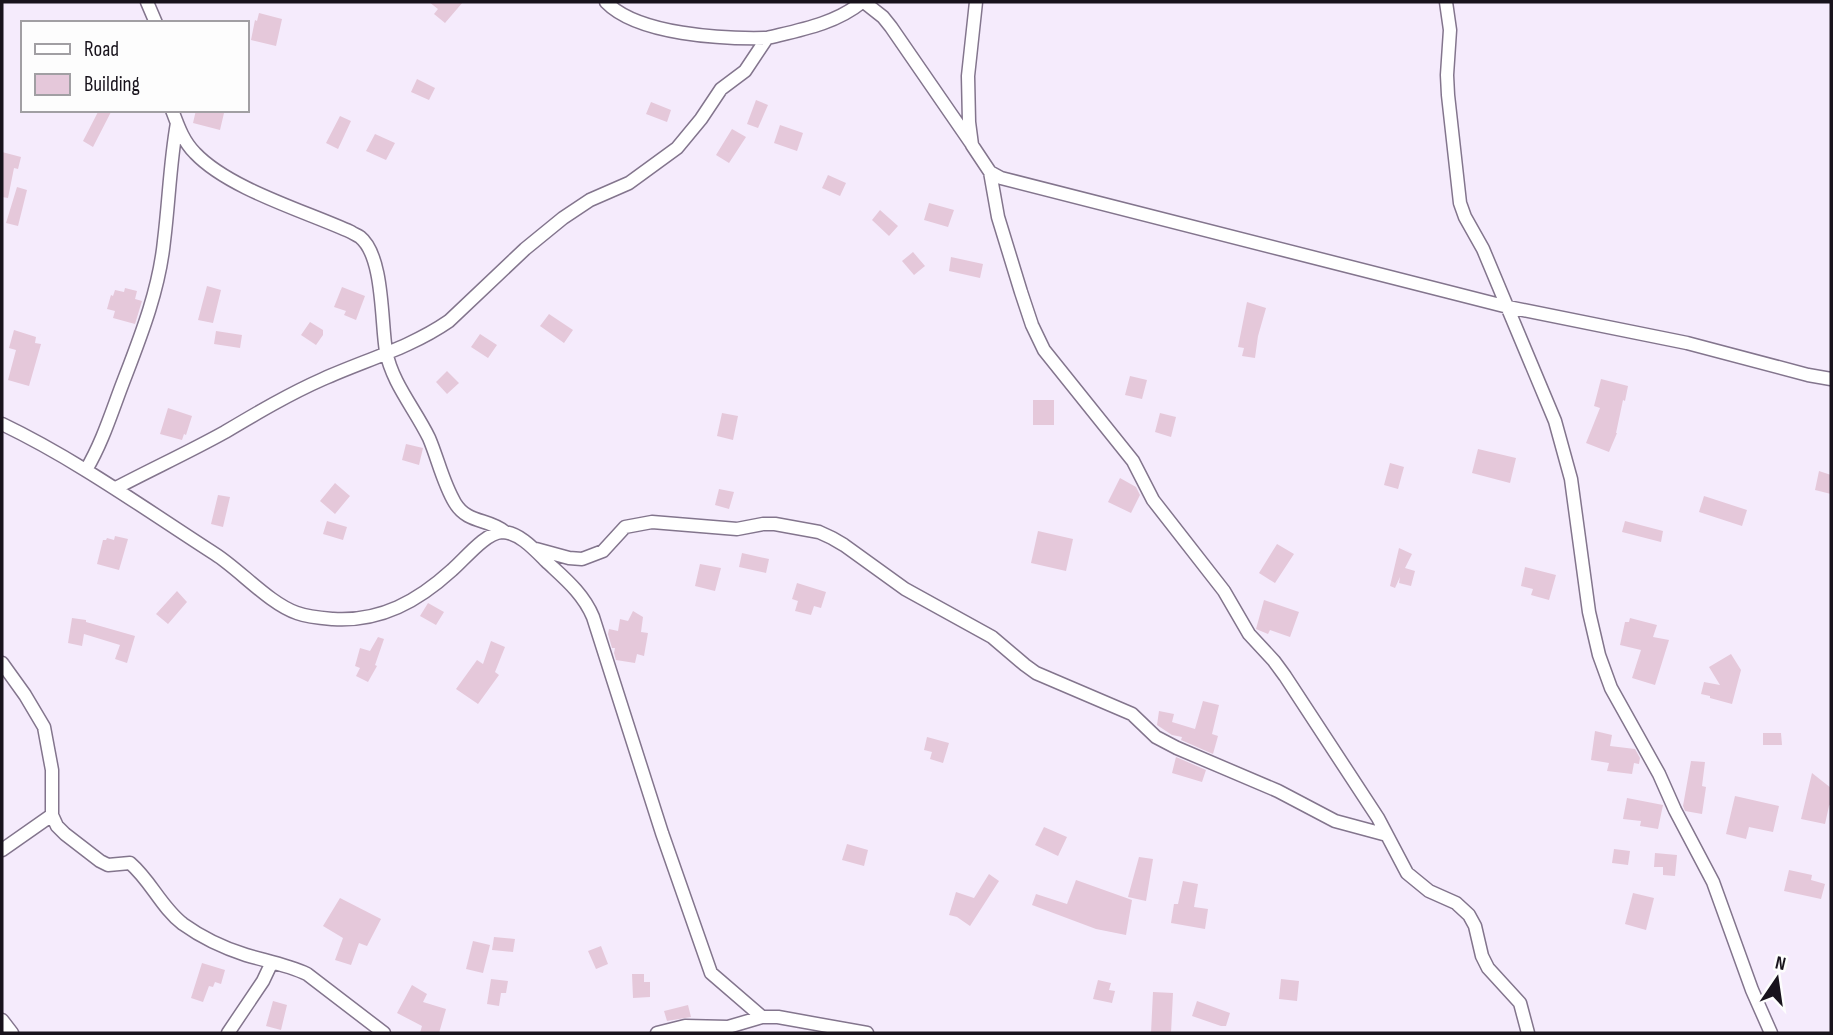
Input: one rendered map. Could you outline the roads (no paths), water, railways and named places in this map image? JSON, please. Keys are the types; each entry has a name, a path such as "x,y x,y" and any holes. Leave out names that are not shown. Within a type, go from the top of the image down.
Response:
{"street":[{"path":"147,2 155,21"},
{"path":"606,2 635,22 674,31 734,39 767,38 812,27 863,2 883,17 990,172 998,216 1021,292 1044,350 1133,461 1153,500 1224,591 1248,634 1285,676 1387,835 1406,873 1429,891 1456,903 1469,915 1475,926 1484,962 1520,1003 1528,1033"},
{"path":"972,145 968,75 976,2"},
{"path":"1447,2 1450,30 1448,95 1460,202 1508,307 1555,421 1571,479 1589,612 1599,655 1611,688 1659,774 1713,882 1752,990 1771,1033"},
{"path":"116,488 281,399 419,340 443,326 525,249 563,218 590,200 629,183 677,148 721,89 745,71 767,38"},
{"path":"174,116 181,134 193,152 228,178 361,238 371,255 377,275 386,354 429,439 456,504 467,516 498,527 532,548 574,587 590,609 711,973 762,1017"},
{"path":"86,470 102,439 157,288 164,241 174,116"},
{"path":"990,172 1042,190 1508,307 1687,343 1831,379"},
{"path":"2,424 116,488 230,564 279,604 296,613 330,619 358,619 381,615 425,593 486,538 505,532"},
{"path":"532,548 582,559 603,551 625,527 652,522 737,529 775,524 819,532 838,541 905,589 992,637 1036,673 1132,715 1156,737 1177,748 1295,798 1335,821 1387,835"},
{"path":"2,663 44,727 52,770 52,815 65,834 108,865 130,863 182,923 243,954 307,974 384,1033"},
{"path":"2,850 52,815"},
{"path":"228,1033 263,981 272,962"},
{"path":"657,1033 685,1026 728,1027 762,1017 778,1017 867,1033"},
{"path":"2,1020 12,1033"}]}
